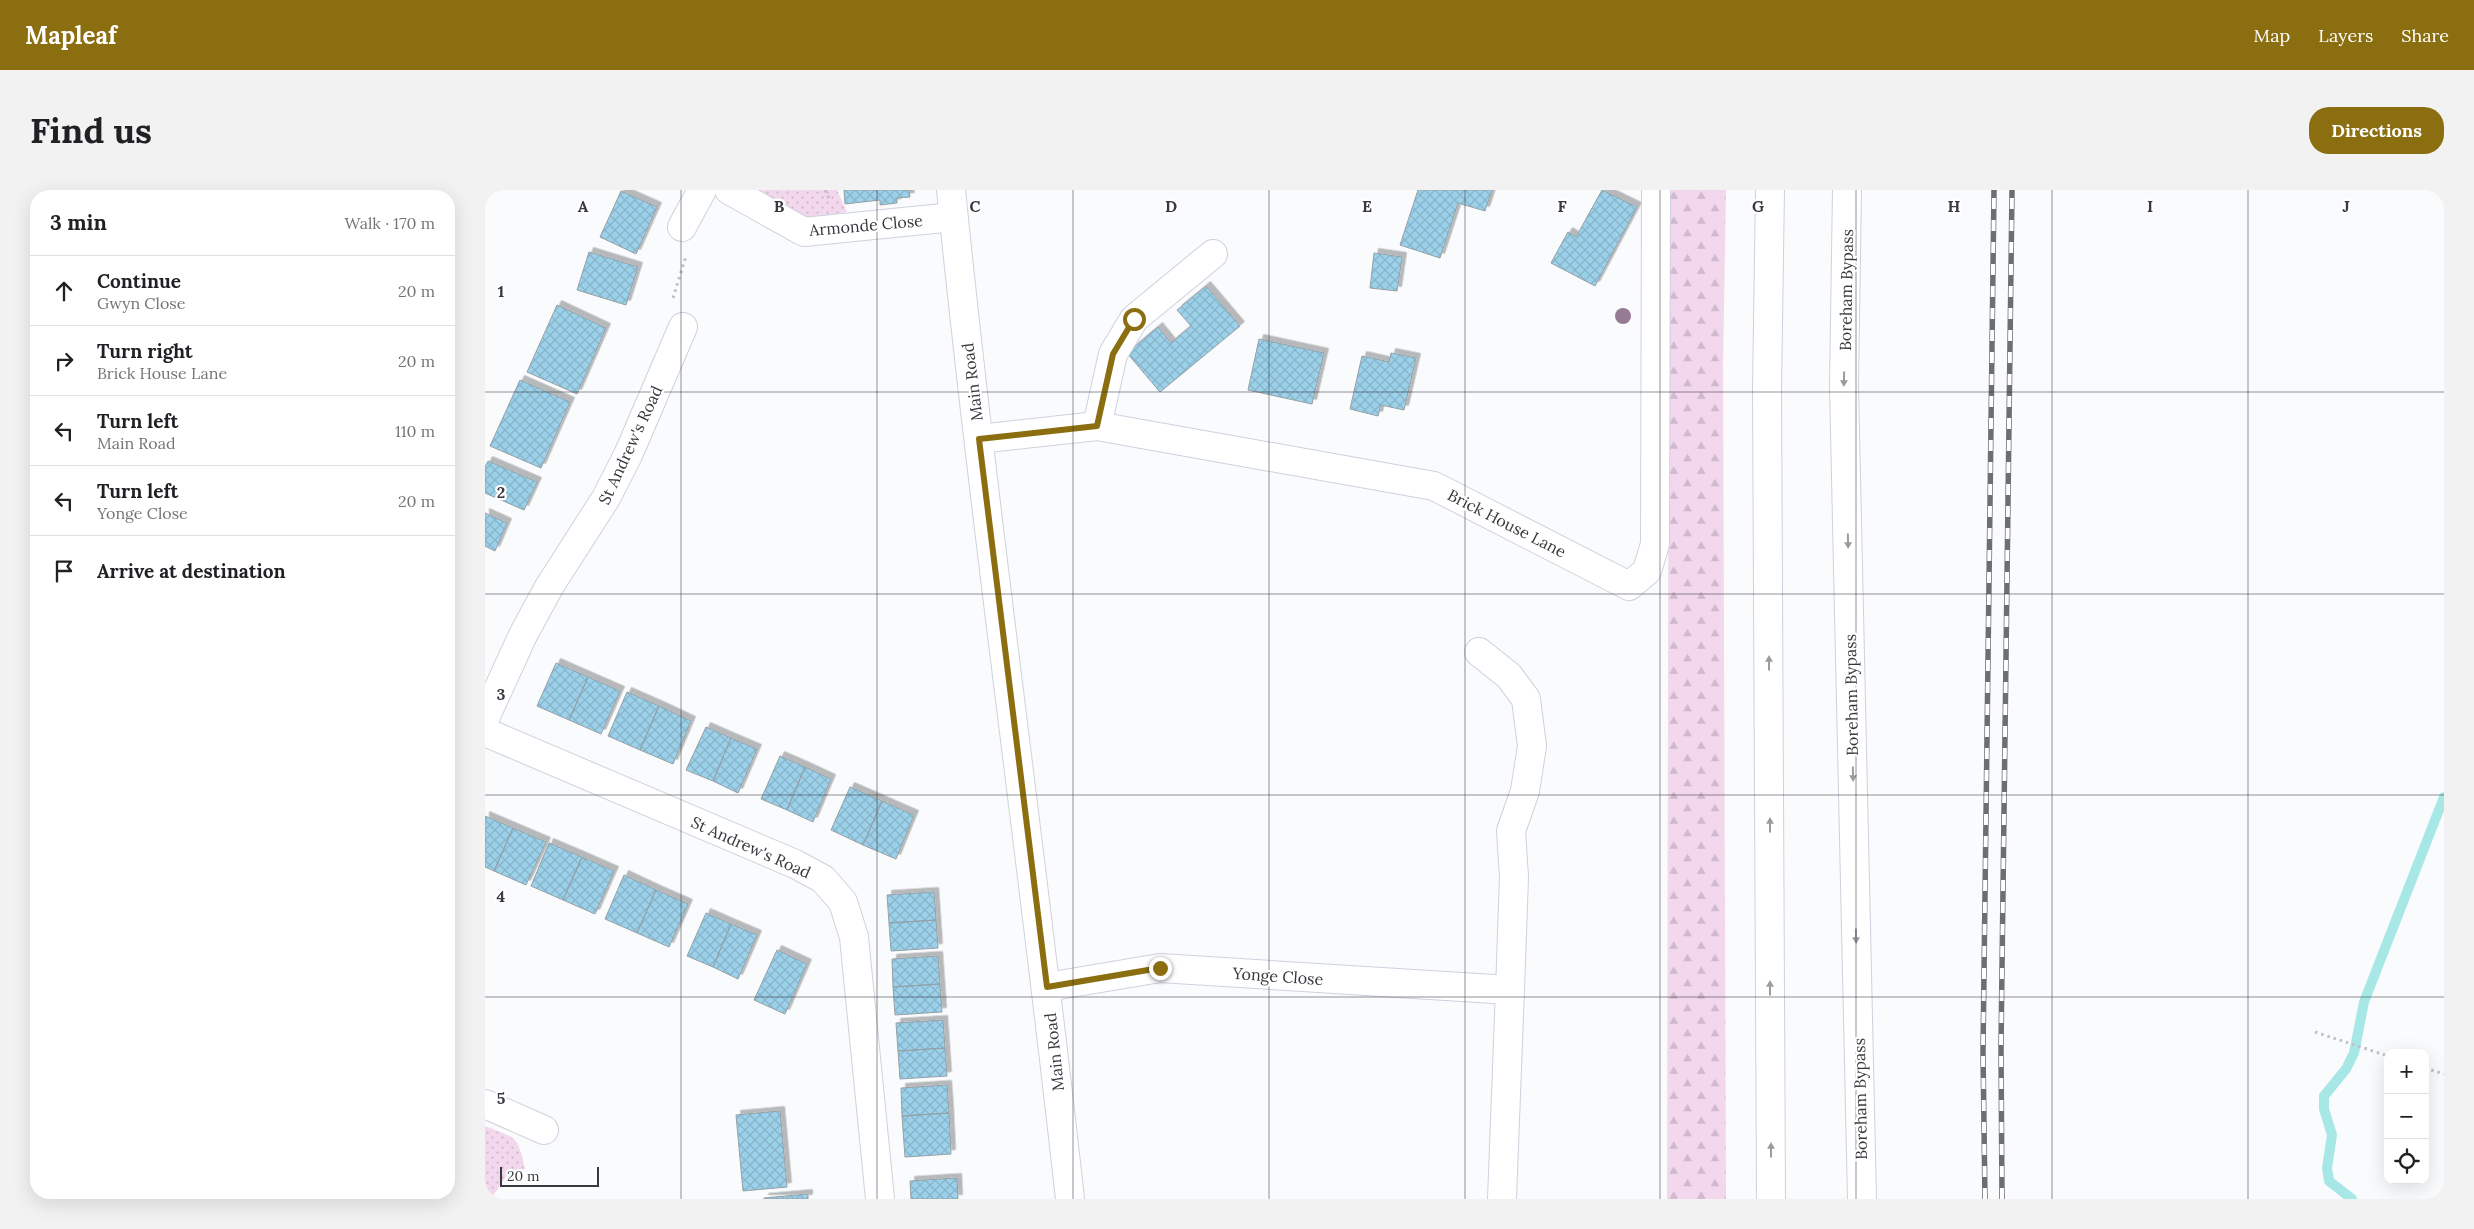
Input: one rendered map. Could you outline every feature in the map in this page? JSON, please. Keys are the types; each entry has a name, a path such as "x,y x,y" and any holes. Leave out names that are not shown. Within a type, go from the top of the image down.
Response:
{"main road":[{"path":"682,227 702,190"},
{"name":"Armonde Close","path":"729,190 804,232 953,218"},
{"name":"Main Road","path":"951,190 979,439 1047,987 1070,1199"},
{"name":"Brick House Lane","path":"979,439 1097,426 1434,486 1629,586 1647,571 1655,544 1656,190"},
{"path":"1770,190 1767,390 1771,1199"},
{"name":"Boreham Bypass","path":"1847,190 1844,386 1862,1199"},
{"path":"1097,426 1113,354 1134,319 1213,254"},
{"name":"St Andrew's Road","path":"485,718 523,635 549,587 606,498 628,454 683,327"},
{"path":"1479,652 1509,676 1526,699 1532,746 1525,791 1511,831 1514,877 1502,1199"},
{"name":"St Andrew's Road","path":"485,732 795,864 823,879 843,902 854,937 880,1199"},
{"name":"Yonge Close","path":"1047,987 1160,968 1510,990"},
{"path":"485,1104 544,1130"}],"path":[{"path":"2315,1032 2384,1055"},
{"path":"2429,1069 2444,1074"}],"green space":[{"path":"751,190 837,190 847,212 807,218"},
{"path":"1669,190 1726,190 1723,365 1726,1199 1667,1199"},
{"path":"485,1126 514,1139 520,1149 525,1169 510,1170 491,1199 485,1199"}],"building":[{"path":"844,190 909,190 910,197 897,198 897,203 880,205 880,200 845,204"},
{"path":"1418,190 1492,190 1485,211 1458,203 1440,258 1400,245"},
{"path":"1602,190 1637,207 1595,286 1551,263 1568,232 1576,237"},
{"path":"621,191 657,207 636,254 600,237"},
{"path":"589,252 638,267 626,305 577,290"},
{"path":"1374,253 1402,257 1397,291 1370,288"},
{"path":"1206,286 1240,326 1160,392 1127,353 1158,327 1171,343 1191,326 1177,310"},
{"path":"557,305 606,328 577,394 527,372"},
{"path":"1259,339 1324,353 1312,404 1248,390"},
{"path":"1391,353 1416,358 1404,410 1381,405 1378,416 1350,409 1362,356 1389,362"},
{"path":"520,380 570,402 541,468 490,446"},
{"path":"488,461 537,482 524,510 485,493 485,467"},
{"path":"485,513 507,523 495,551 485,546"},
{"path":"556,663 588,677 569,720 537,706"},
{"path":"588,677 620,691 601,734 569,720"},
{"path":"627,692 659,706 640,750 608,736"},
{"path":"659,706 691,721 673,764 640,750"},
{"path":"706,727 731,738 713,781 686,770"},
{"path":"731,738 757,749 738,793 713,781"},
{"path":"780,756 805,767 787,810 761,799"},
{"path":"805,767 831,779 813,822 787,810"},
{"path":"850,787 882,801 863,845 831,830"},
{"path":"882,801 914,815 896,859 863,845"},
{"path":"485,816 513,828 494,871 485,867"},
{"path":"513,828 546,842 526,885 494,871"},
{"path":"549,843 582,857 563,900 531,886"},
{"path":"582,857 614,871 595,914 563,900"},
{"path":"624,875 656,890 637,933 605,919"},
{"path":"656,890 688,904 669,947 637,933"},
{"path":"934,892 936,920 889,923 887,895"},
{"path":"706,913 731,924 713,967 687,956"},
{"path":"936,920 938,948 891,951 889,923"},
{"path":"731,924 757,935 738,979 713,967"},
{"path":"777,950 807,964 785,1014 754,1000"},
{"path":"938,956 940,984 893,987 892,959"},
{"path":"940,984 942,1012 895,1015 893,987"},
{"path":"943,1020 945,1048 898,1051 896,1023"},
{"path":"945,1048 947,1076 900,1079 898,1051"},
{"path":"947,1085 949,1113 902,1116 901,1088"},
{"path":"780,1111 787,1187 743,1191 736,1115"},
{"path":"949,1113 951,1154 905,1157 902,1116"},
{"path":"957,1178 958,1199 911,1199 910,1181"},
{"path":"808,1194 808,1199 764,1199 764,1198"}],"waterway":[{"path":"2352,1199 2329,1181 2327,1168 2332,1135 2324,1109 2324,1096 2346,1069 2354,1053 2364,1002 2444,797"}],"railway":[{"path":"1985,1199 1983,1052 1994,190"},
{"path":"2002,1199 2001,1047 2012,190"}],"route":[{"path":"1134,319 1113,354 1097,426 979,439 1047,987 1160,968"}]}
